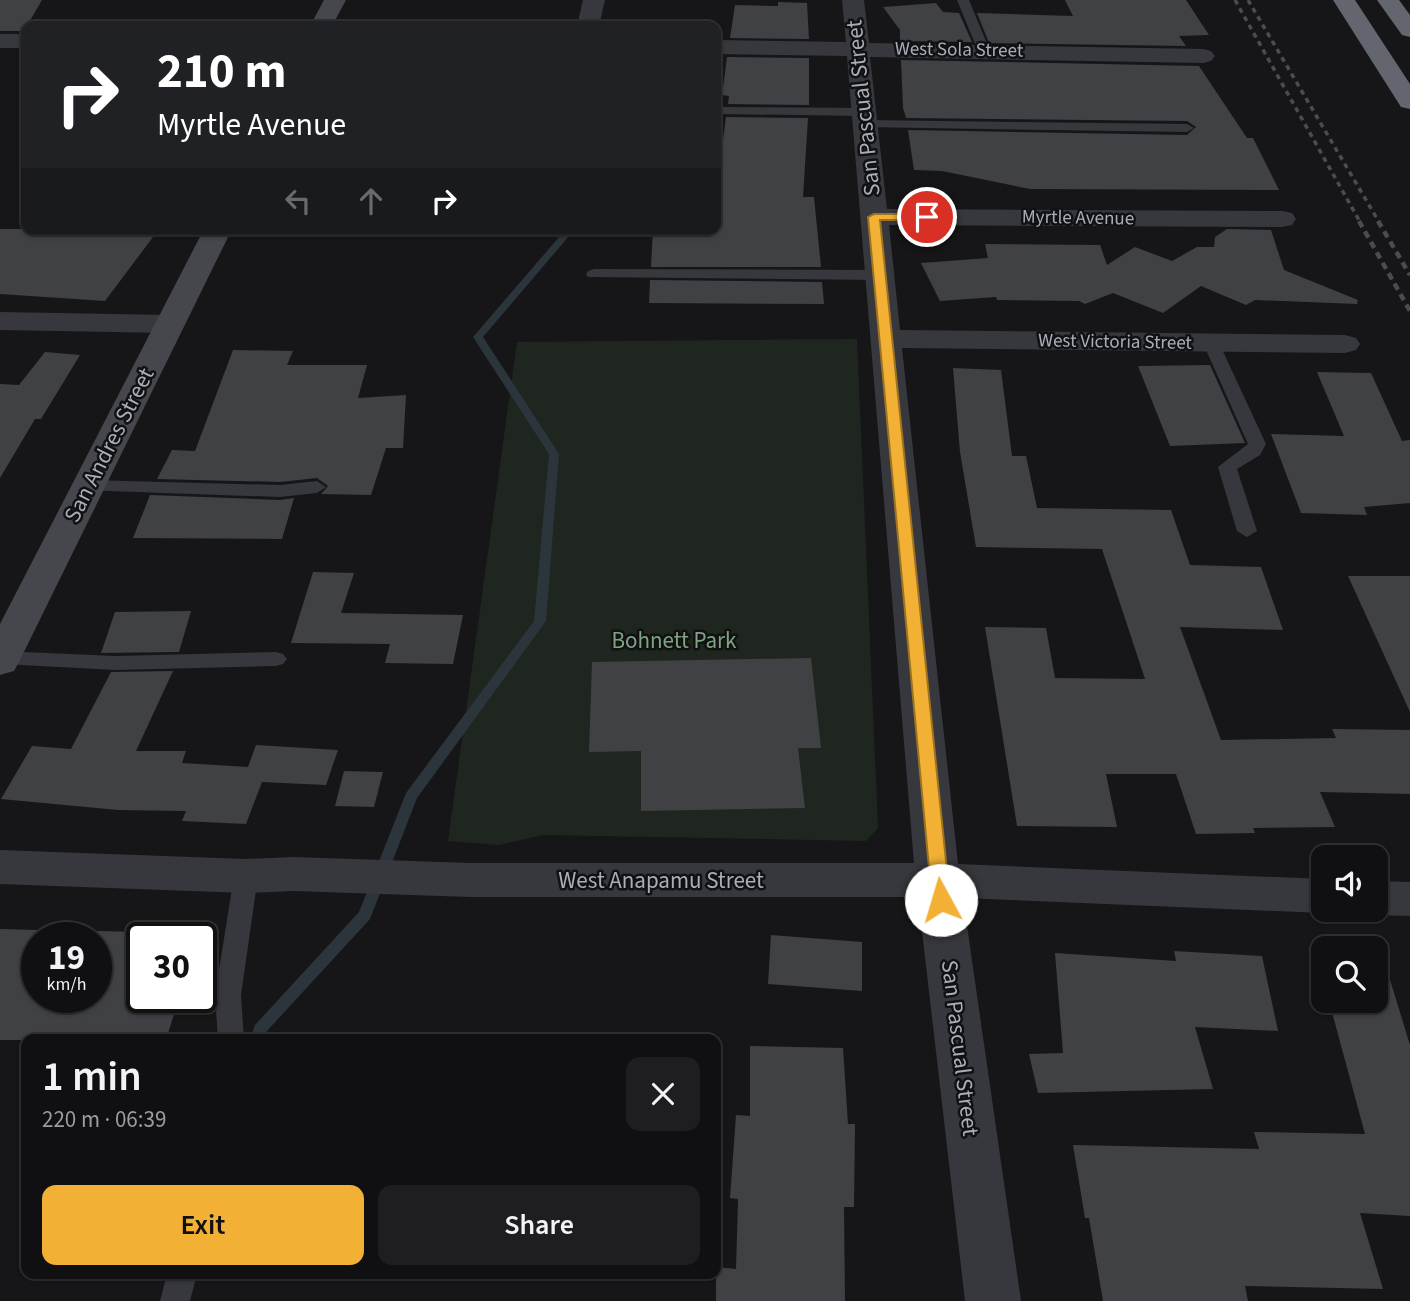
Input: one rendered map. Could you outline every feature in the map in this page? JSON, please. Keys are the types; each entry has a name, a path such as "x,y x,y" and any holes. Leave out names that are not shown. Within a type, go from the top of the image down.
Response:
{"highway":[{"path":"1344,0 1410,102"},
{"path":"1388,0 1410,30"}],"street":[{"path":"324,21 335,0"},
{"path":"589,21 594,0"},
{"name":"San Pascual Street","path":"853,0 938,880 993,1301"},
{"path":"0,41 21,41"},
{"name":"West Sola Street","path":"721,47 1203,56"},
{"name":"Myrtle Avenue","path":"874,217 1282,219"},
{"name":"San Andres Street","path":"1,660 215,235"},
{"path":"0,321 170,324"},
{"name":"West Victoria Street","path":"886,339 1345,344"},
{"name":"West Anapamu Street","path":"0,867 246,876 294,874 470,880 938,880 1311,896"},
{"path":"1388,898 1410,899"}],"lane":[{"path":"963,0 985,51"},
{"path":"721,111 1187,128"},
{"path":"594,274 880,275"},
{"path":"1211,343 1257,444 1254,451 1227,467 1247,531"},
{"path":"86,491 280,491 317,487"},
{"path":"86,491 276,503"},
{"path":"1,660 116,663 276,659"},
{"path":"231,1034 228,995 246,876"},
{"path":"175,1301 181,1279"}],"green space":[{"name":"Bohnett Park","path":"857,339 878,828 866,841 543,835 499,845 448,841 517,342"}],"building":[{"path":"0,0 42,0 30,21 21,21 21,31 0,31"},
{"path":"1065,0 1186,0 1209,35 1179,36 1186,46 989,43 977,13 1073,16"},
{"path":"778,2 807,3 809,39 730,38 735,5 778,6"},
{"path":"936,3 943,12 959,13 972,42 900,41 900,30 883,7"},
{"path":"727,57 809,58 809,105 728,104 729,96 722,95"},
{"path":"901,60 1199,66 1247,138 1253,138 1279,190 1030,189 942,171 914,170 908,130 1187,135 1196,127 1187,121 906,118 903,108"},
{"path":"726,117 808,118 803,197 814,197 821,267 651,267 653,235 721,235 721,154"},
{"path":"0,229 21,229 21,235 154,235 105,301 0,294"},
{"path":"1227,229 1271,230 1284,270 1358,300 1357,304 1255,300 1246,305 1201,286 1163,313 1113,293 1085,304 1079,301 997,300 996,297 940,301 921,263 988,258 985,244 1100,245 1107,265 1135,247 1172,261 1197,247 1214,247 1215,237"},
{"path":"650,280 822,282 824,304 649,303"},
{"path":"233,350 293,351 287,365 367,365 358,398 406,395 403,448 386,448 371,495 321,494 328,486 317,478 280,482 157,479 172,450 195,451"},
{"path":"45,352 80,355 41,419 35,419 0,478 0,384 19,385"},
{"path":"1210,365 1245,443 1170,446 1138,366"},
{"path":"953,368 1001,370 1012,456 1026,456 1037,508 1171,510 1190,565 1261,567 1283,630 1180,627 1221,740 1336,738 1332,729 1410,730 1410,794 1320,792 1335,827 1253,828 1255,833 1196,834 1176,774 1106,774 1117,827 1017,826 985,627 1046,628 1055,678 1145,679 1102,549 976,547 960,452"},
{"path":"1317,372 1371,373 1402,441 1410,440 1410,503 1364,507 1367,515 1301,513 1271,434 1344,436"},
{"path":"150,495 280,500 294,498 282,539 133,538"},
{"path":"313,572 354,573 341,613 463,615 453,664 385,663 390,644 291,643"},
{"path":"1348,576 1410,576 1410,712"},
{"path":"191,611 179,652 101,653 115,612"},
{"path":"811,658 821,748 798,748 805,808 641,811 641,751 589,752 592,662"},
{"path":"173,671 136,751 186,751 182,763 248,767 256,745 338,750 326,785 262,782 246,824 182,821 186,811 118,810 1,799 32,746 71,749 111,672"},
{"path":"344,771 383,772 374,807 335,806"},
{"path":"0,929 21,930 21,1013 112,1013 112,931 126,932 126,1013 174,1013 168,1034 21,1034 21,1040 0,1040"},
{"path":"771,935 862,942 862,991 768,984"},
{"path":"1174,951 1262,956 1278,1031 1195,1027 1213,1089 1038,1093 1029,1054 1063,1053 1055,953 1176,961"},
{"path":"1388,973 1410,1045 1410,1216 1360,1213 1383,1289 1245,1286 1248,1301 1103,1301 1073,1145 1259,1149 1254,1132 1365,1134 1332,1013 1388,1013"},
{"path":"750,1046 843,1048 848,1124 855,1124 854,1207 844,1207 845,1301 716,1301 716,1279 721,1279 721,1268 736,1269 738,1199 730,1198 736,1115 750,1116"}],"waterway":[{"path":"259,1034 260,1029 365,915 411,796 540,621 554,454 478,337 566,235"}],"railway":[{"path":"1235,0 1360,222"},
{"path":"1248,0 1379,222"},
{"path":"1359,221 1410,311"},
{"path":"1378,221 1410,275"}],"route":[{"path":"927,217 874,217 941,900"}]}
